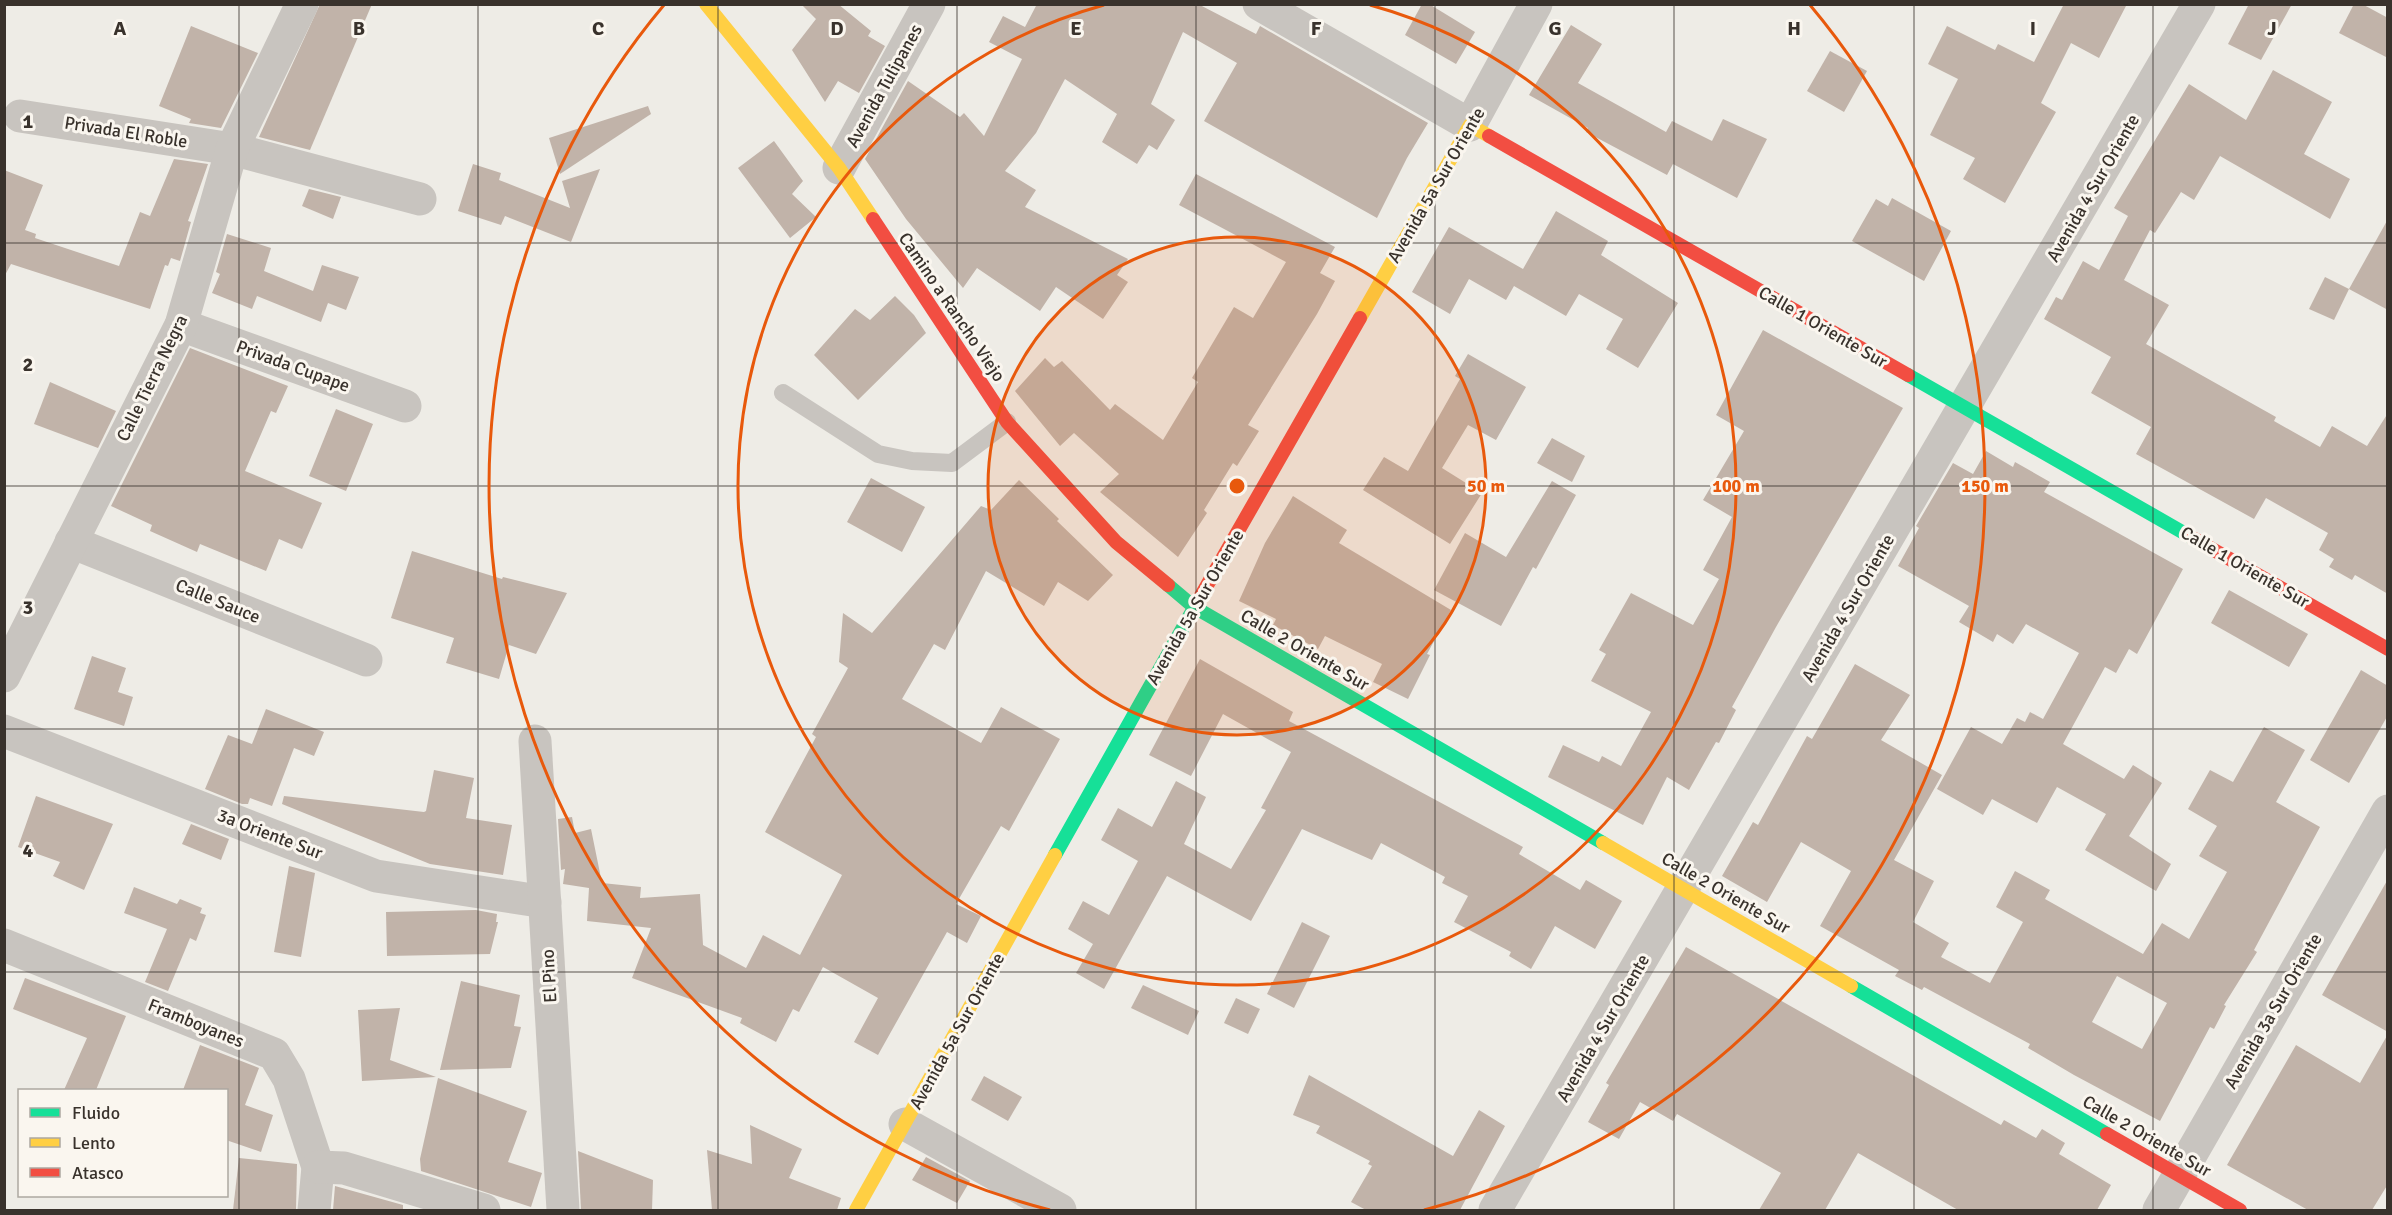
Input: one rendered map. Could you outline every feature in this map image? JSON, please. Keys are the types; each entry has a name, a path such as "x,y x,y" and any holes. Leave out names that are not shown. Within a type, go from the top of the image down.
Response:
{"street":[{"name":"Calle Tierra Negra","path":"4,676 181,325 232,149 302,4"},
{"name":"Camino a Rancho Viejo","path":"706,4 839,168 1007,422 1116,542 1194,607"},
{"name":"Avenida Tulipanes","path":"839,168 929,4"},
{"name":"Calle 1 Oriente Sur","path":"1259,4 2388,649"},
{"name":"Avenida 5a Sur Oriente","path":"856,1210 1194,607 1470,125 1536,4"},
{"name":"Avenida 4 Sur Oriente","path":"1496,1210 1966,408 2199,4"},
{"name":"Privada El Roble","path":"20,116 232,149 420,199"},
{"name":"Privada Cupape","path":"181,325 405,406"},
{"name":"Calle Sauce","path":"71,542 366,660"},
{"name":"Calle 2 Oriente Sur","path":"1194,607 2240,1210"},
{"name":"3a Oriente Sur","path":"4,730 376,876 545,902"},
{"name":"El Pino","path":"536,741 562,1210"},
{"name":"Avenida 3a Sur Oriente","path":"2159,1210 2388,811"},
{"name":"Framboyanes","path":"4,945 274,1054 289,1079 318,1167 314,1210"},
{"path":"905,1124 1060,1210"},
{"path":"318,1167 344,1168 484,1210"}],"lane":[{"path":"783,393 878,454 912,461 952,463 1007,422"}],"building":[{"path":"320,4 372,4 310,150 259,137"},
{"path":"801,4 838,4 871,31 868,36 885,46 859,93 838,81 825,102 792,50 816,19"},
{"path":"1037,4 1198,4 1256,34 1260,26 1428,123 1407,158 1377,218 1204,121 1237,63 1183,32 1151,104 1175,120 1157,150 1149,145 1137,164 1102,142 1117,114 1065,79 1036,133 1005,171 1036,190 1025,207 1128,259 1117,275 1128,282 1103,319 1056,287 1040,311 977,268 963,288 906,219 865,159 908,81 960,117 964,113 984,136 1022,59 989,42 1003,16 1025,27"},
{"path":"1422,4 1429,4 1475,32 1456,64 1405,35"},
{"path":"2064,4 2127,4 2099,58 2071,43 2041,103 2056,112 2005,203 1963,179 1975,158 1930,135 1958,79 1928,64 1947,26 1995,50 1998,44 2034,62"},
{"path":"2249,4 2292,4 2261,60 2228,44"},
{"path":"2354,4 2362,4 2388,18 2388,58 2339,33"},
{"path":"1571,25 1602,44 1578,83 1666,132 1672,121 1712,141 1723,119 1767,139 1737,198 1673,164 1667,175 1586,132 1588,128 1529,95"},
{"path":"191,26 258,53 221,128 189,123 191,119 159,106"},
{"path":"1830,51 1867,71 1844,112 1807,91"},
{"path":"2273,70 2332,102 2304,154 2350,179 2330,219 2220,156 2194,200 2181,192 2155,233 2150,230 2124,280 2169,305 2146,344 2276,417 2274,421 2320,447 2332,426 2367,446 2388,413 2388,594 2355,575 2352,580 2329,567 2334,559 2319,550 2328,533 2266,498 2254,519 2136,454 2151,427 2091,393 2111,357 2044,319 2056,297 2062,300 2083,261 2099,270 2128,216 2114,208 2189,84 2246,120"},
{"path":"648,106 651,114 560,174 549,138"},
{"path":"774,141 803,181 792,194 816,217 790,238 738,168"},
{"path":"174,159 208,164 188,221 191,222 180,261 171,258 168,266 165,265 150,309 11,264 4,277 4,170 43,185 25,230 36,234 35,238 119,266 140,212 150,216"},
{"path":"473,164 501,173 499,180 570,208 562,181 600,169 571,242 505,216 501,225 458,211"},
{"path":"1196,174 1335,247 1320,273 1335,281 1248,425 1259,431 1237,466 1233,463 1204,510 1207,513 1178,557 1100,492 1119,474 1074,433 1060,446 1015,391 1045,358 1054,367 1062,361 1110,410 1115,404 1163,440 1198,382 1192,378 1234,307 1253,318 1286,262 1179,205"},
{"path":"309,189 341,197 333,219 302,206"},
{"path":"1892,198 1951,231 1924,281 1852,241 1876,199 1888,206"},
{"path":"1556,211 1608,241 1601,255 1678,303 1638,368 1606,349 1623,319 1579,294 1566,316 1514,286 1506,300 1469,279 1450,314 1412,292 1449,227 1523,269"},
{"path":"2388,219 2388,310 2349,289"},
{"path":"227,234 271,248 264,271 313,291 322,265 359,277 346,310 328,303 321,322 257,296 252,309 212,293 220,274 216,272"},
{"path":"2325,277 2349,289 2334,320 2309,309"},
{"path":"895,296 914,315 926,333 858,400 814,355 855,309 870,320"},
{"path":"1763,330 1903,408 1732,707 1736,710 1719,743 1716,742 1689,790 1667,777 1643,825 1548,777 1563,745 1599,762 1602,756 1621,766 1651,712 1591,681 1606,654 1599,650 1631,593 1693,625 1719,579 1703,570 1732,517 1703,500 1744,431 1716,415"},
{"path":"190,348 288,386 276,413 271,411 245,471 322,503 302,549 279,539 266,571 200,544 197,552 150,531 152,525 111,506"},
{"path":"1468,354 1526,387 1496,440 1468,425 1442,468 1482,493 1450,544 1363,490 1384,457 1408,471 1460,379 1455,376"},
{"path":"50,382 116,411 98,448 34,424"},
{"path":"336,409 373,424 346,491 309,476"},
{"path":"1552,438 1585,456 1572,482 1537,463"},
{"path":"1986,451 2013,467 2015,462 2050,482 2044,492 2183,569 2137,654 2129,649 2116,673 2105,667 2063,744 2124,779 2133,765 2162,783 2129,836 2171,864 2156,891 2085,850 2106,814 2057,787 2037,823 1992,799 1983,815 1937,789 1971,727 2002,744 2017,718 2025,722 2030,712 2043,719 2079,653 2026,624 2013,644 1997,634 1993,642 1959,622 1969,606 1898,566 1919,528 1916,526 1953,463 1973,474"},
{"path":"871,478 925,507 902,552 847,522"},
{"path":"1019,480 1059,519 1057,521 1113,575 1088,601 1058,582 1044,606 986,571 945,650 934,644 902,699 981,743 1001,707 1060,739 1009,831 1001,826 956,904 981,916 967,943 947,932 878,1055 854,1042 878,998 823,967 799,1012 793,1009 776,1042 740,1023 742,1018 632,978 651,928 587,921 589,888 563,884 565,869 561,870 558,819 572,817 575,833 591,829 602,883 641,887 640,898 700,894 703,945 746,968 763,935 800,955 842,875 765,832 816,737 812,734 848,668 839,662 843,613 872,633 981,506 991,510"},
{"path":"1552,481 1576,495 1536,569 1533,567 1501,626 1434,590 1465,533 1506,557"},
{"path":"1293,496 1347,530 1339,543 1451,610 1427,654 1430,655 1408,699 1373,682 1382,664 1325,636 1318,649 1273,625 1276,619 1239,601 1265,543"},
{"path":"412,551 502,579 503,577 567,593 536,654 509,645 499,679 446,663 454,638 391,618"},
{"path":"2229,590 2308,634 2289,667 2211,623"},
{"path":"92,656 126,668 118,692 133,697 124,726 74,709"},
{"path":"1200,659 1293,712 1289,721 1523,847 1519,854 1580,890 1586,880 1622,901 1595,949 1555,926 1531,969 1509,956 1511,952 1454,922 1468,896 1442,883 1445,877 1381,843 1372,860 1302,829 1251,921 1167,876 1104,989 1076,973 1093,944 1068,929 1083,901 1109,915 1138,861 1101,840 1118,808 1152,827 1176,781 1206,797 1184,844 1231,869 1266,810 1261,808 1291,752 1223,714 1191,776 1149,755"},
{"path":"1855,664 1910,695 1881,740 1942,775 1894,860 1934,881 1913,922 1949,943 1941,957 1990,983 2023,922 1996,907 2015,871 2050,890 2045,899 2143,954 2162,923 2189,939 2227,872 2199,856 2217,826 2188,809 2210,770 2233,782 2264,727 2305,750 2276,802 2320,827 2254,950 2257,952 2224,1005 2226,1006 2214,1029 2210,1027 2160,1121 2028,1048 2030,1044 1924,987 1922,990 1895,976 1899,970 1820,926 1851,871 1801,842 1767,902 1722,876 1753,822 1758,825 1807,736 1812,739","holes":["2117,976 2167,1003 2142,1049 2092,1022"]},
{"path":"2361,670 2388,686 2388,715 2349,783 2310,760"},
{"path":"266,709 324,732 314,756 294,748 272,806 250,798 248,804 242,804 205,789 228,735 252,744"},
{"path":"434,770 474,778 466,818 512,825 503,875 430,864 282,804 284,796 424,812"},
{"path":"36,796 113,824 84,890 53,876 60,862 18,847"},
{"path":"191,824 229,839 221,860 182,844"},
{"path":"289,866 315,873 301,957 274,952"},
{"path":"2388,879 2388,1032 2322,995"},
{"path":"134,887 177,904 180,899 202,908 200,913 206,915 196,941 190,938 168,991 145,982 167,929 124,913"},
{"path":"476,910 497,914 496,922 498,922 490,954 387,956 386,912"},
{"path":"1302,922 1330,936 1294,1008 1267,994"},
{"path":"1686,947 2001,1125 2004,1120 2036,1138 2042,1129 2065,1143 2059,1154 2111,1185 2097,1210 1958,1210 1858,1153 1825,1210 1759,1210 1781,1173 1677,1114 1673,1121 1640,1102 1619,1139 1588,1122 1609,1085 1606,1083"},
{"path":"25,978 126,1016 96,1089 64,1089 87,1038 13,1009"},
{"path":"461,981 520,995 514,1026 521,1027 511,1068 440,1070"},
{"path":"1143,985 1199,1011 1188,1035 1131,1008"},
{"path":"1236,998 1260,1009 1248,1034 1224,1023"},
{"path":"400,1008 390,1060 436,1077 362,1081 358,1010"},
{"path":"2388,1034 2388,1184 2372,1210 2308,1210 2227,1165 2296,1045 2360,1083"},
{"path":"200,1045 259,1068 245,1105 273,1115 261,1152 228,1141 228,1089 183,1089"},
{"path":"1309,1075 1453,1156 1479,1110 1505,1126 1460,1210 1366,1210 1351,1202 1372,1166 1368,1164 1370,1161 1316,1133 1320,1126 1293,1115"},
{"path":"984,1076 1022,1097 1008,1121 971,1100"},
{"path":"438,1078 527,1111 508,1162 542,1173 531,1207 421,1171 420,1159"},
{"path":"750,1125 802,1149 789,1178 841,1198 837,1210 712,1210 707,1150 752,1164"},
{"path":"578,1151 653,1180 652,1210 581,1210"},
{"path":"926,1157 970,1181 957,1203 912,1180"},
{"path":"239,1158 297,1164 296,1210 233,1210"},
{"path":"335,1186 403,1205 403,1210 333,1210"}],"traffic: fast":[{"path":"1908,375 2191,537"},
{"path":"1168,585 1194,607 1603,843"},
{"path":"1055,855 1198,601"},
{"path":"1851,986 2107,1134"}],"traffic: slow":[{"path":"706,4 839,168 873,219"},
{"path":"1360,318 1470,125 1489,136"},
{"path":"1603,843 1851,986"},
{"path":"856,1210 1055,855"}],"traffic: jam":[{"path":"1489,136 1908,375"},
{"path":"873,219 1007,422 1116,542 1168,585"},
{"path":"1198,601 1360,318"},
{"path":"2191,537 2388,649"},
{"path":"2107,1134 2240,1210"}]}
